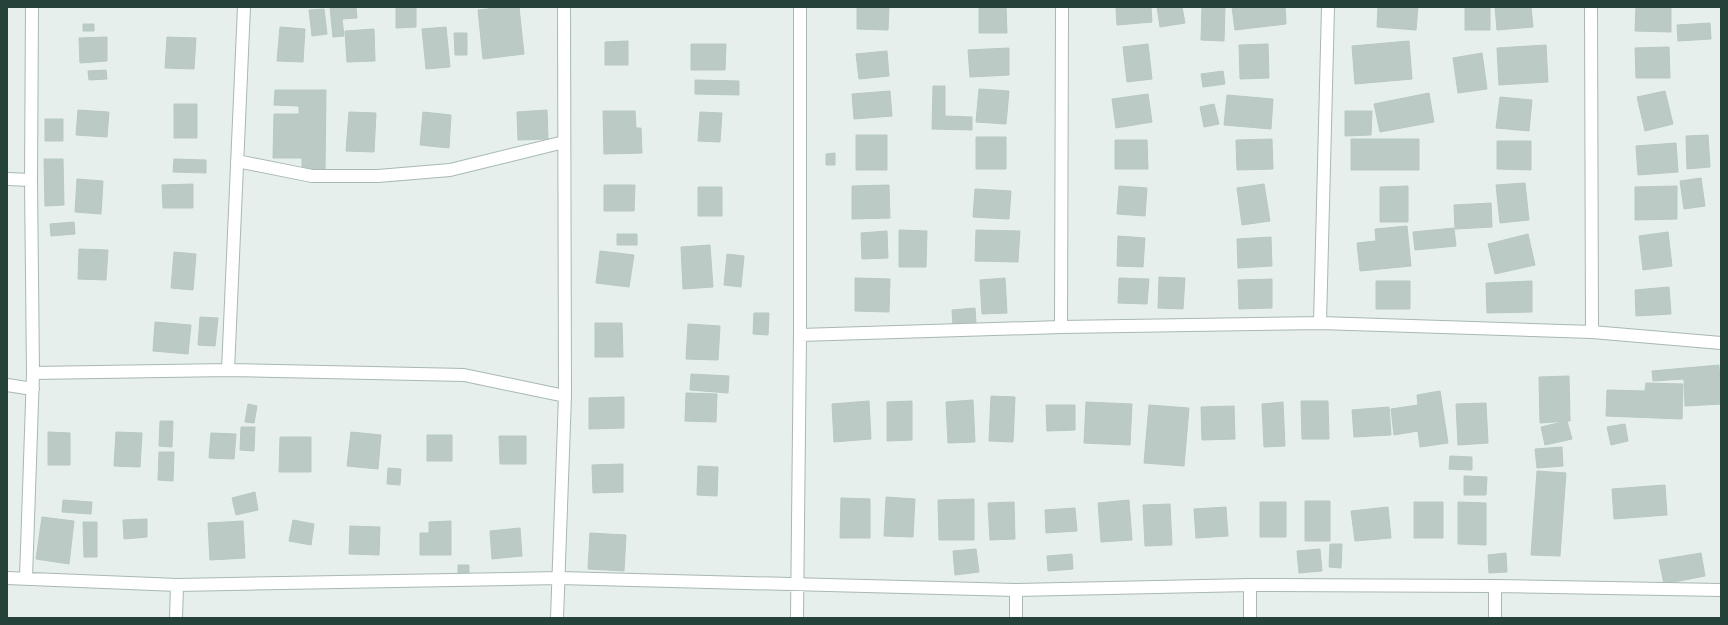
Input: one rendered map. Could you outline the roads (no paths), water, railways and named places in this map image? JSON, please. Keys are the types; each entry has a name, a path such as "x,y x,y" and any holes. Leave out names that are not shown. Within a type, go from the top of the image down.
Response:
{"street":[{"path":"26,578 33,388 31,180 32,7"},
{"path":"228,370 244,7"},
{"path":"557,618 560,578 565,396 564,7"},
{"path":"796,618 800,335 800,7"},
{"path":"1061,327 1062,7"},
{"path":"1320,323 1328,7"},
{"path":"1591,7 1592,332"},
{"path":"237,161 312,176 378,176 450,170 564,142"},
{"path":"7,179 31,180"},
{"path":"800,335 1061,327 1320,323 1592,332 1721,343"},
{"path":"33,373 228,370 464,375 565,396"},
{"path":"7,385 33,388"},
{"path":"7,578 177,585 560,578 1016,590 1250,585 1495,586 1721,590"},
{"path":"176,618 177,585"},
{"path":"1250,585 1250,618"},
{"path":"1495,586 1495,618"},
{"path":"1016,590 1016,618"}]}
